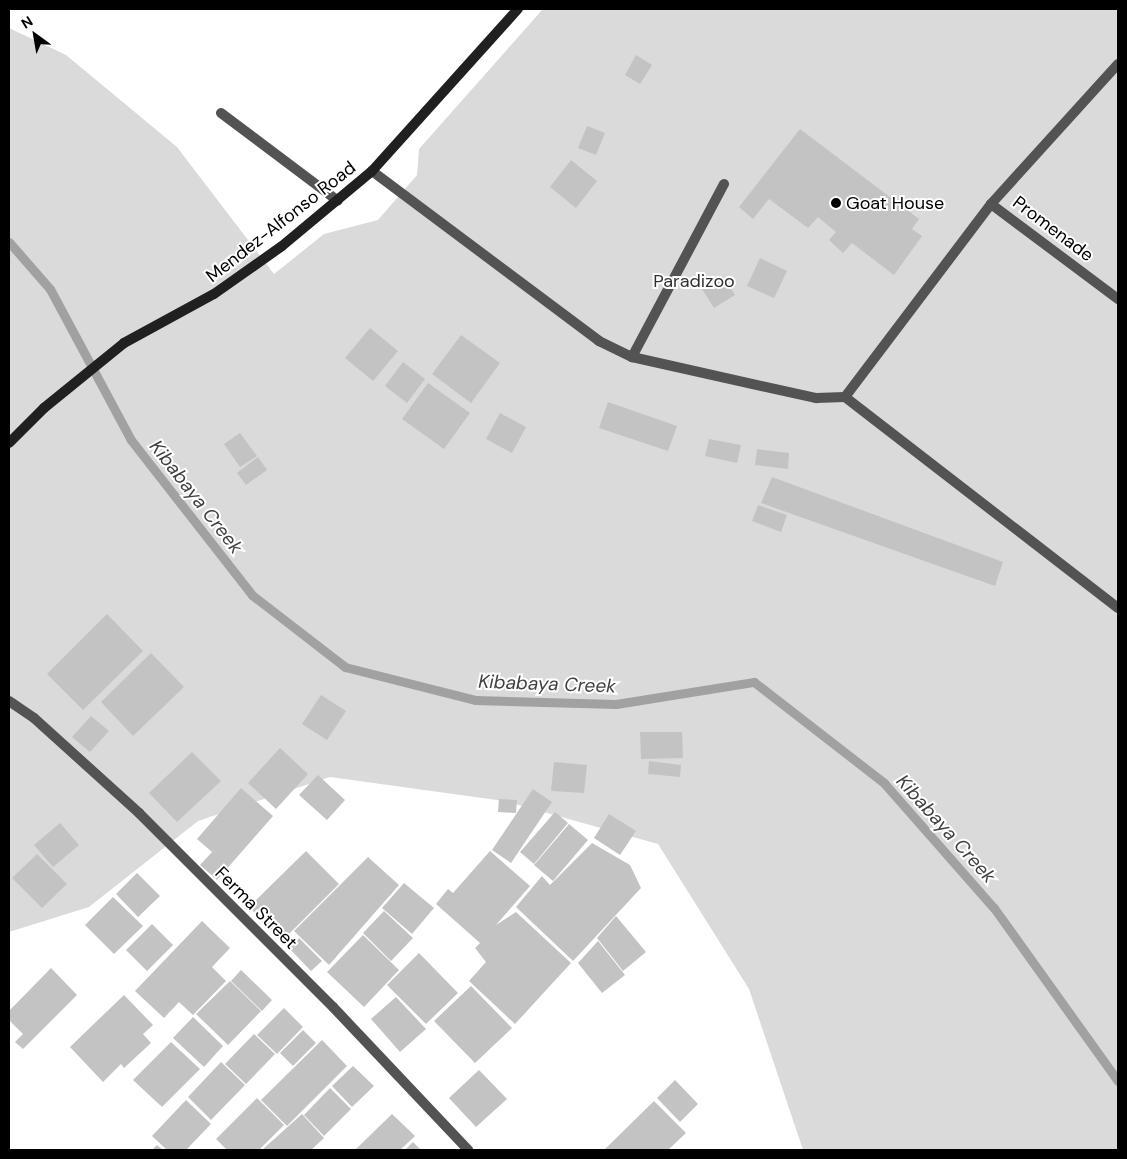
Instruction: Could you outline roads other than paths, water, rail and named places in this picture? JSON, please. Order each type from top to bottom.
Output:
[{"type":"main road","name":"Mendez-Alfonso Road","points":[[9,442],[44,408],[124,343],[214,294],[338,201],[372,171],[518,9]]},
{"type":"street","points":[[845,397],[992,204],[1118,64]]},
{"type":"street","points":[[221,113],[338,201]]},
{"type":"street","points":[[372,171],[599,341],[632,357],[816,398],[845,397],[1118,608]]},
{"type":"street","points":[[632,357],[724,184]]},
{"type":"street","name":"Promenade","points":[[992,204],[1118,299]]},
{"type":"street","name":"Ferma Street","points":[[9,701],[34,718],[139,813],[333,1008],[468,1150]]},
{"type":"waterway","name":"Kibabaya Creek","points":[[9,242],[50,289],[131,440],[252,595],[345,667],[475,700],[616,704],[754,682],[884,783],[994,908],[1118,1081]]},
{"type":"place","name":"Goat House","points":[[836,203]]},
{"type":"park label","name":"Paradizoo","points":[[694,281]]}]
